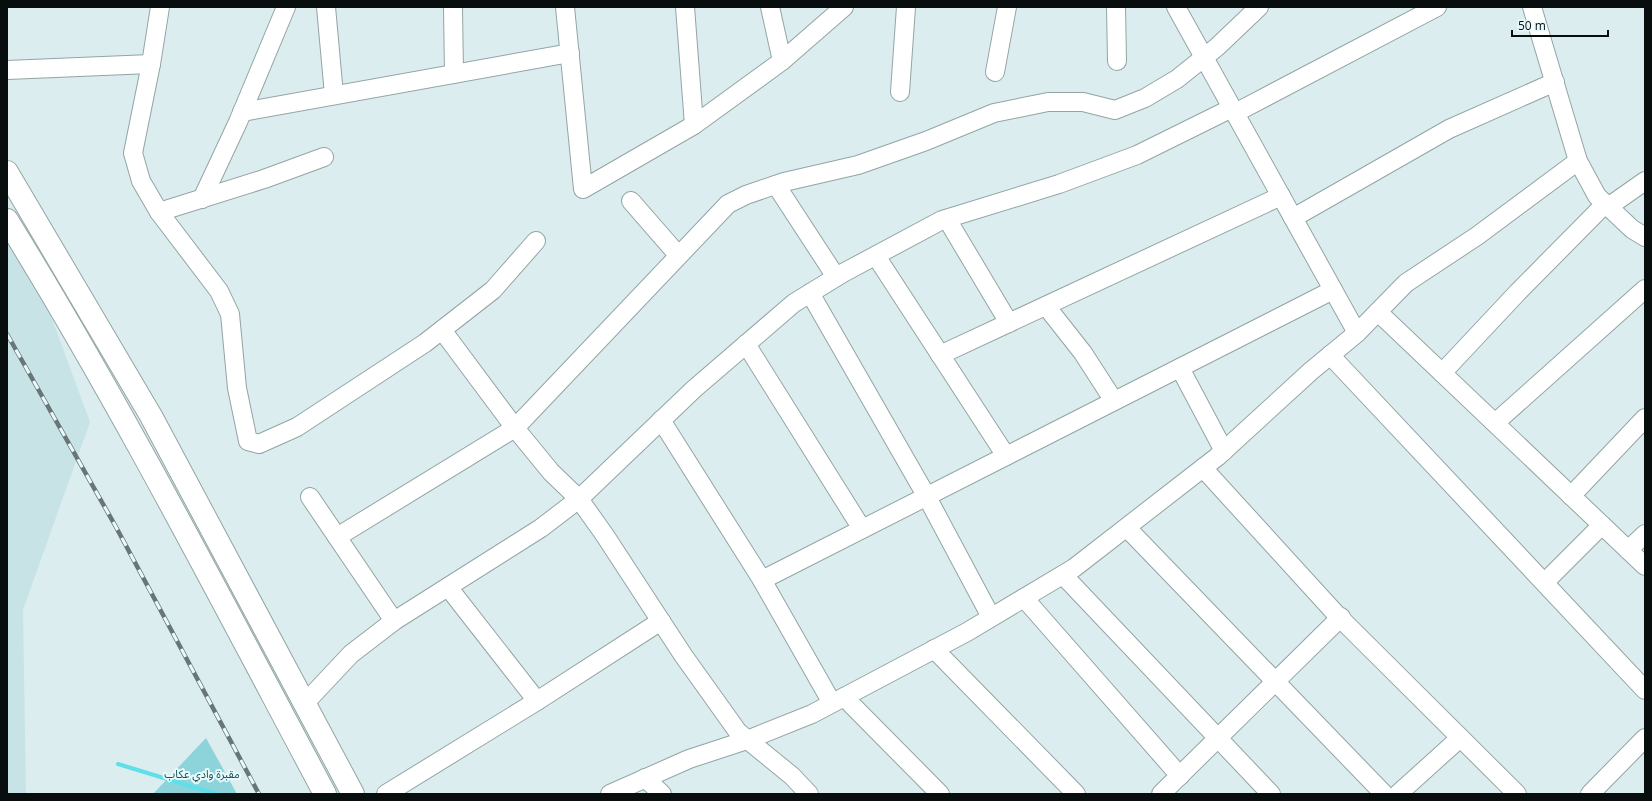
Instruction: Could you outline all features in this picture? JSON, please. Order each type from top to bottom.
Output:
[{"type":"main road","points":[[7,172],[151,416],[353,794]]},
{"type":"main road","points":[[7,220],[115,402],[206,569],[325,794]]},
{"type":"street","points":[[160,7],[151,64],[133,153],[141,181],[159,212],[219,291],[230,314],[237,388],[248,441],[259,444],[297,427],[425,343],[493,290],[536,241]]},
{"type":"street","points":[[202,199],[242,112],[286,7]]},
{"type":"street","points":[[326,7],[334,95]]},
{"type":"street","points":[[453,7],[454,74]]},
{"type":"street","points":[[565,7],[583,189],[694,125],[782,60],[844,7]]},
{"type":"street","points":[[685,7],[694,125]]},
{"type":"street","points":[[770,7],[782,60]]},
{"type":"street","points":[[900,92],[906,7]]},
{"type":"street","points":[[995,72],[1007,7]]},
{"type":"street","points":[[1116,7],[1117,61]]},
{"type":"street","points":[[1176,7],[1357,333]]},
{"type":"street","points":[[337,537],[515,428],[728,204],[746,195],[776,185],[858,165],[926,142],[1002,111],[1048,102],[1083,102],[1115,110],[1145,98],[1177,79],[1203,56],[1217,47],[1259,7]]},
{"type":"street","points":[[305,703],[351,654],[394,621],[541,528],[578,499],[694,389],[746,344],[794,303],[836,277],[947,219],[1059,184],[1137,155],[1234,111],[1437,7]]},
{"type":"street","points":[[1532,7],[1578,161],[1596,196],[1645,238]]},
{"type":"street","points":[[242,112],[570,53]]},
{"type":"street","points":[[7,70],[151,64]]},
{"type":"street","points":[[1294,218],[1449,129],[1555,82]]},
{"type":"street","points":[[159,212],[264,179],[324,156]]},
{"type":"street","points":[[610,794],[689,759],[747,740],[812,714],[992,617],[1063,575],[1127,528],[1224,451],[1330,355],[1357,333],[1406,283],[1477,236],[1578,161]]},
{"type":"street","points":[[1442,373],[1518,292],[1607,206],[1645,182]]},
{"type":"street","points":[[776,185],[836,277]]},
{"type":"street","points":[[940,355],[1281,196]]},
{"type":"street","points":[[631,202],[678,255]]},
{"type":"street","points":[[947,219],[1009,323]]},
{"type":"street","points":[[876,256],[1006,456]]},
{"type":"street","points":[[1495,423],[1645,289]]},
{"type":"street","points":[[762,580],[1334,290]]},
{"type":"street","points":[[810,293],[926,497],[992,617]]},
{"type":"street","points":[[1046,306],[1083,353],[1114,402]]},
{"type":"street","points":[[1378,312],[1645,566]]},
{"type":"street","points":[[442,330],[515,428],[551,472],[578,499],[738,732],[792,776],[809,794]]},
{"type":"street","points":[[746,344],[862,529]]},
{"type":"street","points":[[1330,355],[1645,690]]},
{"type":"street","points":[[1180,368],[1224,451]]},
{"type":"street","points":[[1571,496],[1645,418]]},
{"type":"street","points":[[661,420],[838,700],[940,794]]},
{"type":"street","points":[[1203,468],[1341,617],[1517,794]]},
{"type":"street","points":[[310,497],[394,621]]},
{"type":"street","points":[[1545,582],[1602,525]]},
{"type":"street","points":[[1127,528],[1384,794]]},
{"type":"street","points":[[1628,550],[1645,534]]},
{"type":"street","points":[[1063,575],[1271,794]]},
{"type":"street","points":[[448,587],[536,701]]},
{"type":"street","points":[[1024,598],[1172,787],[1218,738],[1341,617]]},
{"type":"street","points":[[386,794],[661,621]]},
{"type":"street","points":[[934,649],[1076,794]]},
{"type":"street","points":[[1398,794],[1460,738]]},
{"type":"street","points":[[1590,794],[1645,738]]},
{"type":"street","points":[[645,778],[662,794]]},
{"type":"shaded area","points":[[7,234],[32,265],[90,422],[23,610],[26,794],[7,794]]},
{"type":"green space","name":"مقبرة وادي عكاب","points":[[206,738],[237,794],[153,794]]},
{"type":"waterway","points":[[118,764],[216,794]]},
{"type":"railway","points":[[7,334],[116,527],[259,794]]}]
